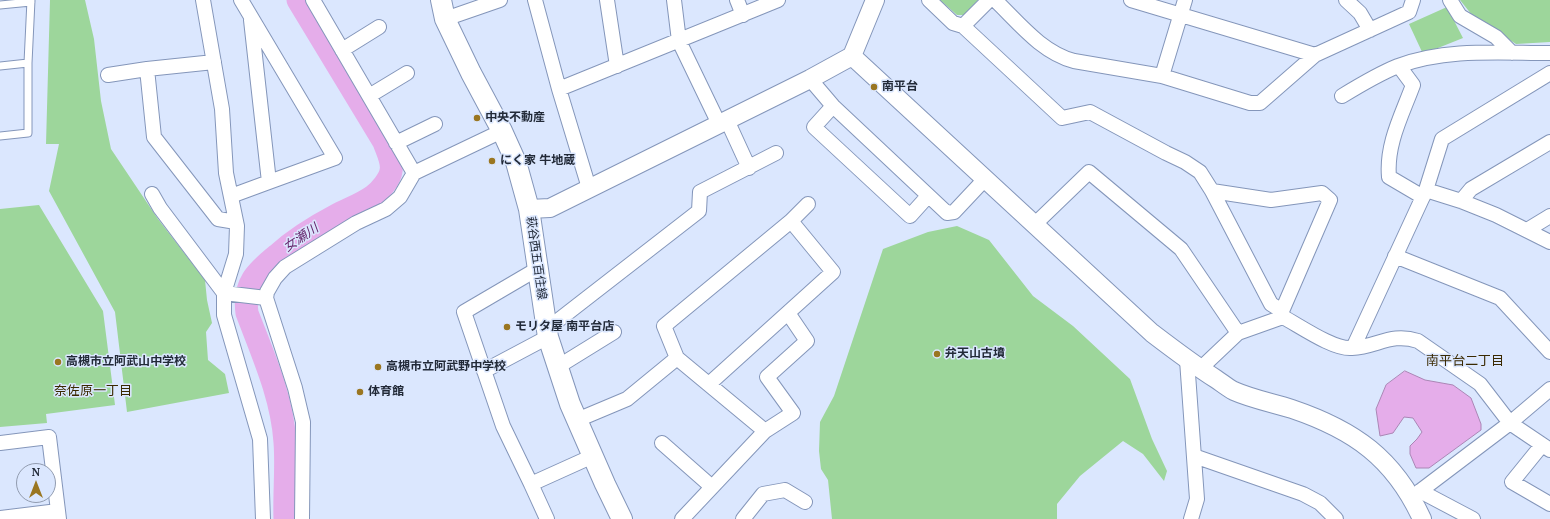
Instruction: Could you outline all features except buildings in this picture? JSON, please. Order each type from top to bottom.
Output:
[{"type":"main road","name":"萩谷西五百住線","points":[[443,9],[471,73],[516,162],[529,209],[548,333],[570,404],[622,519]]},
{"type":"street","points":[[203,0],[222,110],[226,173],[236,222],[236,254],[230,293],[224,315],[260,439],[263,519]]},
{"type":"street","points":[[231,196],[335,158],[251,20],[241,0]]},
{"type":"street","points":[[313,0],[414,173]]},
{"type":"street","points":[[443,9],[500,0]]},
{"type":"street","points":[[535,0],[559,89],[589,188]]},
{"type":"street","points":[[607,0],[617,66]]},
{"type":"street","points":[[674,0],[679,41],[749,168]]},
{"type":"street","points":[[737,0],[743,14]]},
{"type":"street","points":[[559,89],[778,0]]},
{"type":"street","points":[[529,209],[550,208],[810,79],[852,56],[875,0]]},
{"type":"street","points":[[929,0],[953,23],[963,26],[1062,118],[1090,112],[1185,162],[1200,172],[1212,191],[1271,304],[1283,314],[1334,345],[1344,348],[1353,348],[1398,338],[1407,338],[1418,341],[1480,384],[1510,423],[1546,447],[1512,482],[1550,504]]},
{"type":"street","points":[[963,26],[989,0]]},
{"type":"street","points":[[995,0],[1043,46],[1058,56],[1074,62],[1162,76],[1250,103],[1260,103],[1315,55],[1409,12],[1413,0]]},
{"type":"street","points":[[1131,0],[1315,55]]},
{"type":"street","points":[[1162,76],[1185,0]]},
{"type":"street","points":[[1346,0],[1360,13],[1370,30]]},
{"type":"street","points":[[1450,0],[1460,16],[1474,26],[1496,37],[1512,53]]},
{"type":"street","points":[[251,20],[269,182]]},
{"type":"street","points":[[342,50],[379,27]]},
{"type":"street","points":[[1342,96],[1374,77],[1399,66],[1446,54],[1470,52],[1550,53]]},
{"type":"street","points":[[852,56],[1152,334],[1194,365],[1234,391],[1312,416],[1337,427],[1358,440],[1386,464],[1415,495],[1473,519]]},
{"type":"street","points":[[108,75],[147,69],[214,62]]},
{"type":"street","points":[[1399,66],[1413,85],[1392,137],[1388,164],[1389,176],[1424,194],[1461,201],[1496,215],[1550,242]]},
{"type":"street","points":[[147,69],[154,137],[218,219],[236,222]]},
{"type":"street","points":[[369,96],[407,73]]},
{"type":"street","points":[[1353,348],[1424,194],[1442,139],[1550,74]]},
{"type":"street","points":[[810,79],[832,106],[947,213],[954,212],[985,179]]},
{"type":"street","points":[[832,106],[814,127],[910,216],[928,196]]},
{"type":"street","points":[[396,143],[435,124]]},
{"type":"street","points":[[152,194],[160,208],[230,293],[261,297],[267,292],[275,278],[285,267],[356,223],[386,209],[400,198],[414,173],[502,132]]},
{"type":"street","points":[[1461,201],[1471,189],[1550,142]]},
{"type":"street","points":[[484,371],[548,333],[699,211],[700,192],[776,153]]},
{"type":"street","points":[[1034,224],[1089,172],[1181,249],[1238,333]]},
{"type":"street","points":[[1194,365],[1238,333],[1283,314],[1330,200],[1322,193],[1271,200],[1212,191]]},
{"type":"street","points":[[765,431],[677,358],[664,326],[790,221],[808,204]]},
{"type":"street","points":[[1527,230],[1550,216]]},
{"type":"street","points":[[709,384],[832,272],[790,221]]},
{"type":"street","points":[[1395,256],[1500,298],[1550,352]]},
{"type":"street","points":[[538,268],[464,312],[503,426],[547,519]]},
{"type":"street","points":[[261,297],[295,388],[303,422],[302,519]]},
{"type":"street","points":[[682,519],[765,431],[793,413],[767,377],[807,341],[788,313]]},
{"type":"street","points":[[559,366],[614,332]]},
{"type":"street","points":[[577,420],[627,399],[677,358]]},
{"type":"street","points":[[1191,519],[1197,499],[1194,456],[1194,365]]},
{"type":"street","points":[[1415,495],[1510,423],[1550,389]]},
{"type":"street","points":[[0,443],[49,437],[59,515],[0,518]]},
{"type":"street","points":[[662,443],[712,488]]},
{"type":"street","points":[[531,484],[593,456]]},
{"type":"street","points":[[1194,456],[1303,494],[1320,503],[1336,519]]},
{"type":"street","points":[[743,519],[763,494],[785,490],[804,502]]},
{"type":"street","points":[[1415,495],[1422,519]]},
{"type":"lane","points":[[0,5],[31,1],[28,63],[28,133],[0,136]]},
{"type":"lane","points":[[0,66],[28,63]]},
{"type":"green space","points":[[50,0],[85,0],[94,39],[101,101],[111,149],[158,219],[205,280],[207,300],[212,323],[206,332],[208,360],[225,374],[229,393],[127,412],[115,312],[49,191],[59,144],[46,144]]},
{"type":"green space","points":[[940,0],[978,0],[964,15],[957,15]]},
{"type":"green space","points":[[1460,0],[1550,0],[1550,42],[1516,44],[1472,15]]},
{"type":"green space","points":[[1447,7],[1463,38],[1423,54],[1409,24]]},
{"type":"green space","name":"高槻市立阿武山中学校","points":[[39,205],[103,311],[115,405],[46,414],[47,423],[0,427],[0,209]]},
{"type":"green space","points":[[957,226],[989,240],[1033,296],[1073,326],[1130,379],[1152,439],[1167,471],[1164,481],[1143,454],[1123,441],[1080,476],[1057,504],[1057,519],[832,519],[828,480],[821,469],[819,451],[820,422],[834,396],[883,249],[928,232]]},
{"type":"shaded area","points":[[1405,371],[1425,380],[1453,385],[1471,398],[1481,424],[1481,430],[1429,468],[1416,468],[1410,454],[1410,446],[1422,432],[1413,418],[1404,417],[1393,433],[1380,436],[1376,409],[1386,385]]},
{"type":"waterway","name":"女瀬川","points":[[285,519],[286,452],[283,425],[271,376],[247,313],[246,303],[249,286],[257,273],[284,249],[320,224],[364,202],[376,194],[387,181],[391,168],[384,142],[298,0]]},
{"type":"place","name":"南平台","points":[[874,87]]},
{"type":"place","name":"中央不動産","points":[[477,118]]},
{"type":"place","name":"にく家 牛地蔵","points":[[492,161]]},
{"type":"place","name":"モリタ屋 南平台店","points":[[507,327]]},
{"type":"place","name":"弁天山古墳","points":[[937,354]]},
{"type":"place","name":"高槻市立阿武山中学校","points":[[58,362]]},
{"type":"place","name":"高槻市立阿武野中学校","points":[[378,367]]},
{"type":"place","name":"体育館","points":[[360,392]]},
{"type":"district","name":"南平台二丁目","points":[[1465,361]]},
{"type":"district","name":"奈佐原一丁目","points":[[93,391]]}]
